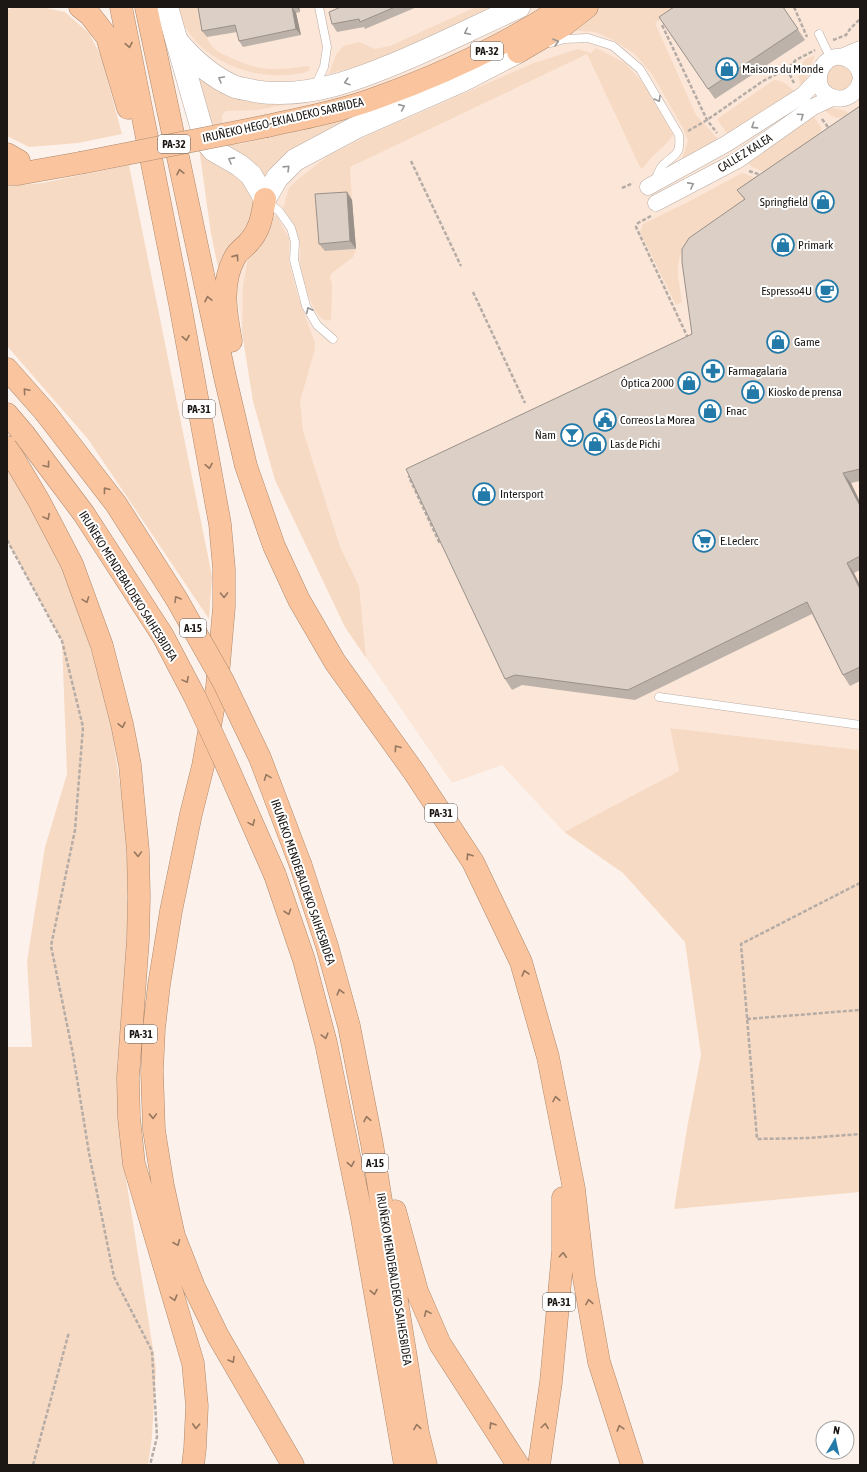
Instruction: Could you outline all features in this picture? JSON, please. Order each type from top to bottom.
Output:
[{"type":"highway","points":[[80,7],[90,15],[107,37],[130,111],[180,304]]},
{"type":"highway","name":"PA-31","points":[[121,7],[180,304],[220,524],[224,569],[224,608],[217,687],[203,766],[191,814],[177,842],[170,863],[151,953],[138,1072],[139,1130],[148,1207],[193,1363],[197,1406],[193,1465]]},
{"type":"highway","name":"PA-31","points":[[146,7],[225,377],[246,466],[274,546],[299,600],[335,662],[414,772],[473,862],[522,962],[548,1057],[563,1137],[563,1251],[551,1382],[539,1465]]},
{"type":"highway","name":"IRUÑEKO HEGO-EKIALDEKO SARBIDEA","points":[[266,122],[394,82],[435,65],[492,38],[546,7]]},
{"type":"highway","name":"IRUÑEKO HEGO-EKIALDEKO SARBIDEA","points":[[10,162],[18,174],[80,159],[266,122],[328,112],[375,99],[494,48],[563,7]]},
{"type":"highway","points":[[518,52],[564,25],[588,7]]},
{"type":"highway","points":[[262,513],[264,488],[239,390],[227,315],[225,287],[228,271],[235,255],[258,232],[262,220],[265,199]]},
{"type":"highway","name":"IRUÑEKO MENDEBALDEKO SAIHESBIDEA","points":[[7,369],[45,412],[116,504],[176,598],[219,674],[260,758],[301,866],[327,946],[349,1026],[372,1144],[417,1426],[426,1465]]},
{"type":"highway","name":"IRUÑEKO MENDEBALDEKO SAIHESBIDEA","points":[[7,414],[15,440],[84,514],[163,636],[195,697],[275,875],[304,960],[326,1042],[362,1218],[405,1465]]},
{"type":"highway","points":[[15,440],[39,501],[72,564],[102,646],[121,717],[129,758],[137,844],[139,897],[138,940],[128,1077],[129,1118],[134,1164],[148,1207]]},
{"type":"highway","points":[[191,814],[171,911],[156,1014],[152,1071],[154,1130],[163,1186],[174,1236],[194,1287],[218,1336],[293,1465]]},
{"type":"highway","points":[[563,1137],[574,1189],[584,1278],[599,1362],[632,1465]]},
{"type":"highway","points":[[372,1144],[386,1176],[417,1291],[440,1344],[515,1462]]},
{"type":"street","points":[[167,7],[205,140],[213,150],[239,165],[251,175],[265,199]]},
{"type":"street","points":[[177,42],[208,72],[235,87],[265,92],[313,90],[338,85],[372,73],[441,44],[519,7]]},
{"type":"street","points":[[836,58],[860,48]]},
{"type":"street","points":[[265,199],[276,178],[295,160],[355,128],[462,80],[518,52]]},
{"type":"street","points":[[836,58],[852,61],[857,66],[860,74]]},
{"type":"street","name":"CALLE Z KALEA","points":[[646,184],[726,144],[803,95],[819,78],[822,66],[836,58]]},
{"type":"street","points":[[819,78],[821,88],[832,98]]},
{"type":"street","name":"CALLE Z KALEA","points":[[656,203],[738,160],[813,107],[832,98],[846,98],[852,95],[857,90],[860,83]]},
{"type":"lane","points":[[313,90],[324,67],[327,47],[319,7]]},
{"type":"lane","points":[[819,34],[836,58]]},
{"type":"lane","points":[[518,52],[565,39],[588,38],[613,46],[640,69],[679,135],[680,145],[677,154],[661,167],[646,184]]},
{"type":"lane","points":[[265,199],[279,211],[291,228],[295,242],[294,260],[306,306],[317,325],[333,339]]},
{"type":"lane","points":[[659,697],[860,725]]},
{"type":"path","points":[[794,7],[808,38]]},
{"type":"path","points":[[673,18],[662,26],[706,120],[722,138]]},
{"type":"path","points":[[830,42],[846,35],[860,19]]},
{"type":"path","points":[[810,44],[813,51]]},
{"type":"path","points":[[686,132],[763,81],[787,69],[796,60],[819,48]]},
{"type":"path","points":[[787,69],[797,88]]},
{"type":"path","points":[[819,114],[832,133]]},
{"type":"path","points":[[411,161],[461,266]]},
{"type":"path","points":[[744,168],[767,177]]},
{"type":"path","points":[[622,188],[646,184]]},
{"type":"path","points":[[638,223],[636,227],[691,344]]},
{"type":"path","points":[[473,292],[525,403]]},
{"type":"path","points":[[416,473],[409,477],[440,544]]},
{"type":"path","points":[[7,540],[62,641],[83,727],[75,830],[51,946],[74,1054],[89,1153],[114,1277],[152,1350],[157,1437],[150,1465]]},
{"type":"path","points":[[860,883],[741,944],[757,1139],[808,1138],[860,1134]]},
{"type":"path","points":[[746,1019],[860,1010]]},
{"type":"path","points":[[33,1465],[69,1332]]},
{"type":"shaded area","points":[[13,7],[42,7],[65,12],[89,33],[101,56],[122,134],[78,143],[29,147],[7,136],[7,10]]},
{"type":"shaded area","points":[[176,7],[860,7],[860,750],[670,728],[679,771],[564,832],[502,765],[452,783],[345,627],[275,480],[253,401],[242,332],[224,187]]},
{"type":"shaded area","points":[[177,7],[201,7],[207,37],[211,45],[224,55],[239,62],[267,69],[285,69],[307,66],[310,67],[309,71],[290,75],[269,75],[249,72],[230,65],[212,55],[196,42],[185,26]]},
{"type":"shaded area","points":[[476,7],[495,7],[408,47],[362,65],[329,74],[336,55],[343,46],[359,42],[375,49],[390,46]]},
{"type":"shaded area","points":[[597,7],[681,7],[655,23],[696,115],[719,140],[681,162],[688,141],[683,128],[652,74],[634,53],[611,39],[595,32],[569,30]]},
{"type":"shaded area","points":[[596,48],[625,63],[644,84],[673,135],[644,167],[641,169],[587,54],[350,167],[352,200],[321,202],[325,251],[356,249],[353,257],[332,273],[330,277],[332,285],[331,320],[325,320],[320,316],[315,310],[311,301],[301,269],[300,242],[298,234],[283,208],[289,188],[297,180],[329,155],[369,135],[534,63],[578,49],[591,53]]},
{"type":"shaded area","points":[[815,56],[808,76],[801,86],[799,76],[800,66],[806,59]]},
{"type":"shaded area","points":[[839,65],[848,69],[852,78],[848,87],[839,91],[830,87],[826,78],[830,69]]},
{"type":"shaded area","points":[[198,76],[219,92],[245,99],[331,95],[258,110],[226,111],[222,115],[225,137],[230,143],[234,144],[245,143],[306,124],[378,107],[265,187],[216,145]]},
{"type":"shaded area","points":[[774,80],[785,83],[794,91],[728,135],[717,119]]},
{"type":"shaded area","points":[[829,107],[846,111],[850,115],[838,118],[824,110]]},
{"type":"shaded area","points":[[814,117],[821,127],[821,134],[765,173],[751,166],[746,161]]},
{"type":"shaded area","points":[[199,148],[249,187],[253,201],[250,225],[226,253],[218,267],[211,234]]},
{"type":"shaded area","points":[[129,165],[212,576],[209,619],[88,439],[7,346],[7,186],[42,183]]},
{"type":"shaded area","points":[[742,173],[771,182],[688,242],[683,250],[678,264],[678,278],[682,302],[676,305],[640,232],[643,224]]},
{"type":"shaded area","points":[[276,215],[289,238],[289,262],[298,297],[315,343],[315,349],[300,401],[303,431],[340,547],[359,586],[366,658],[345,627],[275,480],[253,401],[242,332],[243,287],[248,257],[270,221]]},
{"type":"shaded area","points":[[7,465],[28,496],[72,589],[108,705],[128,839],[127,949],[117,1067],[121,1147],[156,1368],[152,1437],[148,1465],[7,1465],[7,1047],[32,1047],[27,961],[45,847],[67,774],[62,641],[7,540]]},
{"type":"shaded area","points":[[670,728],[860,750],[860,1192],[674,1209],[701,1055],[685,942],[623,873],[564,832],[679,771]]},
{"type":"building","points":[[198,7],[292,7],[296,29],[239,41],[235,25],[202,31]]},
{"type":"building","points":[[341,7],[395,7],[360,22],[359,19],[332,24],[329,12]]},
{"type":"building","name":"Maisons du Monde","points":[[674,7],[783,7],[798,29],[708,89],[659,17]]},
{"type":"building","points":[[860,106],[860,469],[843,473],[860,506],[860,556],[847,563],[860,589],[860,667],[843,675],[807,602],[628,690],[515,675],[505,679],[406,469],[692,334],[682,262],[682,249],[689,238],[745,199],[737,190]]},
{"type":"building","points":[[347,192],[350,241],[319,244],[315,194]]},
{"type":"place","name":"Maisons du Monde","points":[[727,69]]},
{"type":"place","name":"Springfield","points":[[823,202]]},
{"type":"place","name":"Primark","points":[[783,245]]},
{"type":"place","name":"Espresso4U","points":[[827,291]]},
{"type":"place","name":"Game","points":[[778,342]]},
{"type":"place","name":"Farmagalaria","points":[[713,371]]},
{"type":"place","name":"Óptica 2000","points":[[689,383]]},
{"type":"place","name":"Kiosko de prensa","points":[[753,392]]},
{"type":"place","name":"Fnac","points":[[710,411]]},
{"type":"place","name":"Correos La Morea","points":[[605,420]]},
{"type":"place","name":"Ñam","points":[[572,435]]},
{"type":"place","name":"Las de Pichi","points":[[595,444]]},
{"type":"place","name":"Intersport","points":[[484,494]]},
{"type":"place","name":"E.Leclerc","points":[[704,541]]}]
